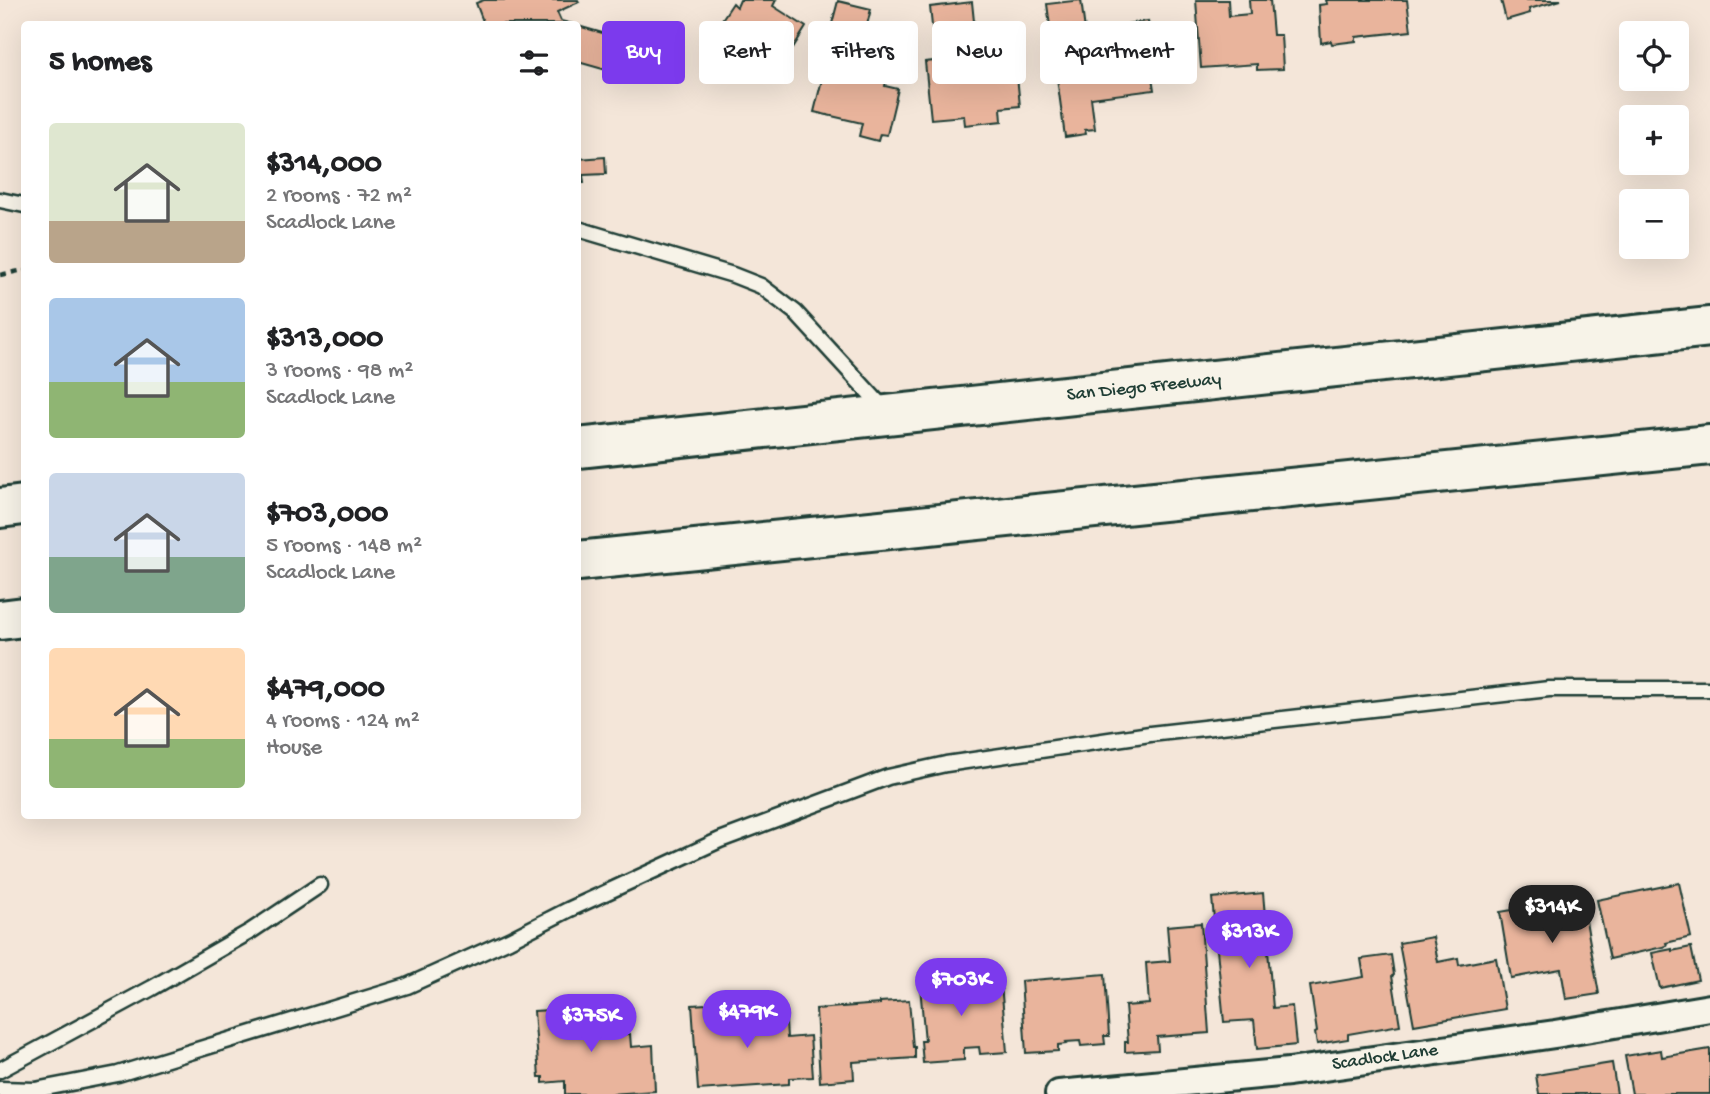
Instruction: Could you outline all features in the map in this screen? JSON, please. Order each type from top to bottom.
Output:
[{"type":"highway","name":"San Diego Freeway","points":[[581,448],[1710,327]]},
{"type":"highway","points":[[581,561],[1710,445]]},
{"type":"highway","points":[[0,508],[21,505]]},
{"type":"highway","points":[[0,620],[21,617]]},
{"type":"street","name":"Scadlock Lane","points":[[1059,1094],[1289,1072],[1555,1034],[1710,1008]]},
{"type":"lane","points":[[0,200],[21,204]]},
{"type":"lane","points":[[581,230],[733,275],[761,286],[795,312],[891,416]]},
{"type":"lane","points":[[0,1089],[35,1090],[118,1074],[407,986],[720,840],[888,778],[946,764],[1150,734],[1549,689],[1710,689]]},
{"type":"lane","points":[[0,1070],[251,931],[320,885]]},
{"type":"path","points":[[0,275],[21,271]]},
{"type":"building","points":[[484,0],[579,2],[557,12],[561,21],[483,21],[476,3]]},
{"type":"building","points":[[740,0],[776,0],[773,6],[806,27],[794,46],[794,21],[721,21],[733,3],[737,7]]},
{"type":"building","points":[[1081,0],[1084,21],[1049,21],[1047,4]]},
{"type":"building","points":[[1196,0],[1228,0],[1229,16],[1250,14],[1249,0],[1270,0],[1273,35],[1281,35],[1283,69],[1257,70],[1257,64],[1201,68]]},
{"type":"building","points":[[1326,0],[1407,0],[1411,31],[1356,37],[1356,41],[1321,43],[1319,5],[1327,4]]},
{"type":"building","points":[[1501,0],[1561,0],[1529,9],[1530,13],[1506,20]]},
{"type":"building","points":[[838,1],[871,9],[868,21],[833,21]]},
{"type":"building","points":[[972,2],[974,21],[932,21],[932,26],[930,7]]},
{"type":"building","points":[[581,27],[602,33],[602,69],[581,63]]},
{"type":"building","points":[[932,61],[932,84],[1018,84],[1020,106],[1001,108],[1002,121],[965,125],[964,116],[931,119],[925,62]]},
{"type":"building","points":[[821,84],[886,84],[898,89],[887,135],[880,134],[878,141],[859,136],[862,123],[814,112]]},
{"type":"building","points":[[1058,84],[1153,84],[1154,90],[1091,98],[1095,129],[1085,130],[1086,134],[1065,137]]},
{"type":"building","points":[[605,157],[606,174],[583,175],[584,183],[581,183],[581,159]]},
{"type":"building","points":[[1679,883],[1691,937],[1666,943],[1667,946],[1610,959],[1597,900]]},
{"type":"building","points":[[1263,893],[1273,1008],[1292,1006],[1296,1045],[1257,1049],[1254,1020],[1224,1022],[1212,898]]},
{"type":"building","points":[[1582,898],[1599,994],[1566,999],[1561,969],[1511,978],[1500,912]]},
{"type":"building","points":[[1201,923],[1209,1033],[1157,1037],[1158,1050],[1125,1052],[1125,1042],[1128,1042],[1125,1006],[1149,1004],[1146,963],[1170,961],[1167,926]]},
{"type":"building","points":[[1433,937],[1438,962],[1458,958],[1459,965],[1496,958],[1505,1009],[1414,1025],[1399,943]]},
{"type":"building","points":[[1691,947],[1698,980],[1660,988],[1652,953]]},
{"type":"building","points":[[1391,955],[1400,1025],[1348,1034],[1348,1039],[1317,1044],[1310,986],[1364,977],[1361,959]]},
{"type":"building","points":[[954,973],[956,984],[1001,984],[1007,1052],[980,1054],[979,1047],[964,1048],[964,1060],[923,1063],[921,1041],[925,1041],[920,986],[923,986],[922,975]]},
{"type":"building","points":[[1105,974],[1109,1036],[1104,1036],[1105,1044],[1081,1046],[1080,1041],[1066,1042],[1067,1044],[1058,1045],[1058,1051],[1026,1053],[1021,981]]},
{"type":"building","points":[[909,1000],[915,1058],[853,1062],[854,1079],[820,1082],[816,1009]]},
{"type":"building","points":[[721,1003],[723,1027],[735,1026],[734,1011],[779,1008],[780,1022],[786,1022],[787,1038],[810,1036],[813,1077],[789,1078],[789,1084],[698,1090],[692,1005]]},
{"type":"building","points":[[583,1008],[584,1019],[625,1017],[626,1034],[630,1034],[631,1047],[653,1045],[655,1091],[565,1094],[565,1081],[543,1083],[543,1077],[539,1077],[534,1011]]},
{"type":"building","points":[[1710,1049],[1710,1094],[1632,1094],[1625,1056],[1661,1050],[1662,1057]]},
{"type":"building","points":[[1612,1063],[1617,1094],[1539,1094],[1536,1075]]}]
